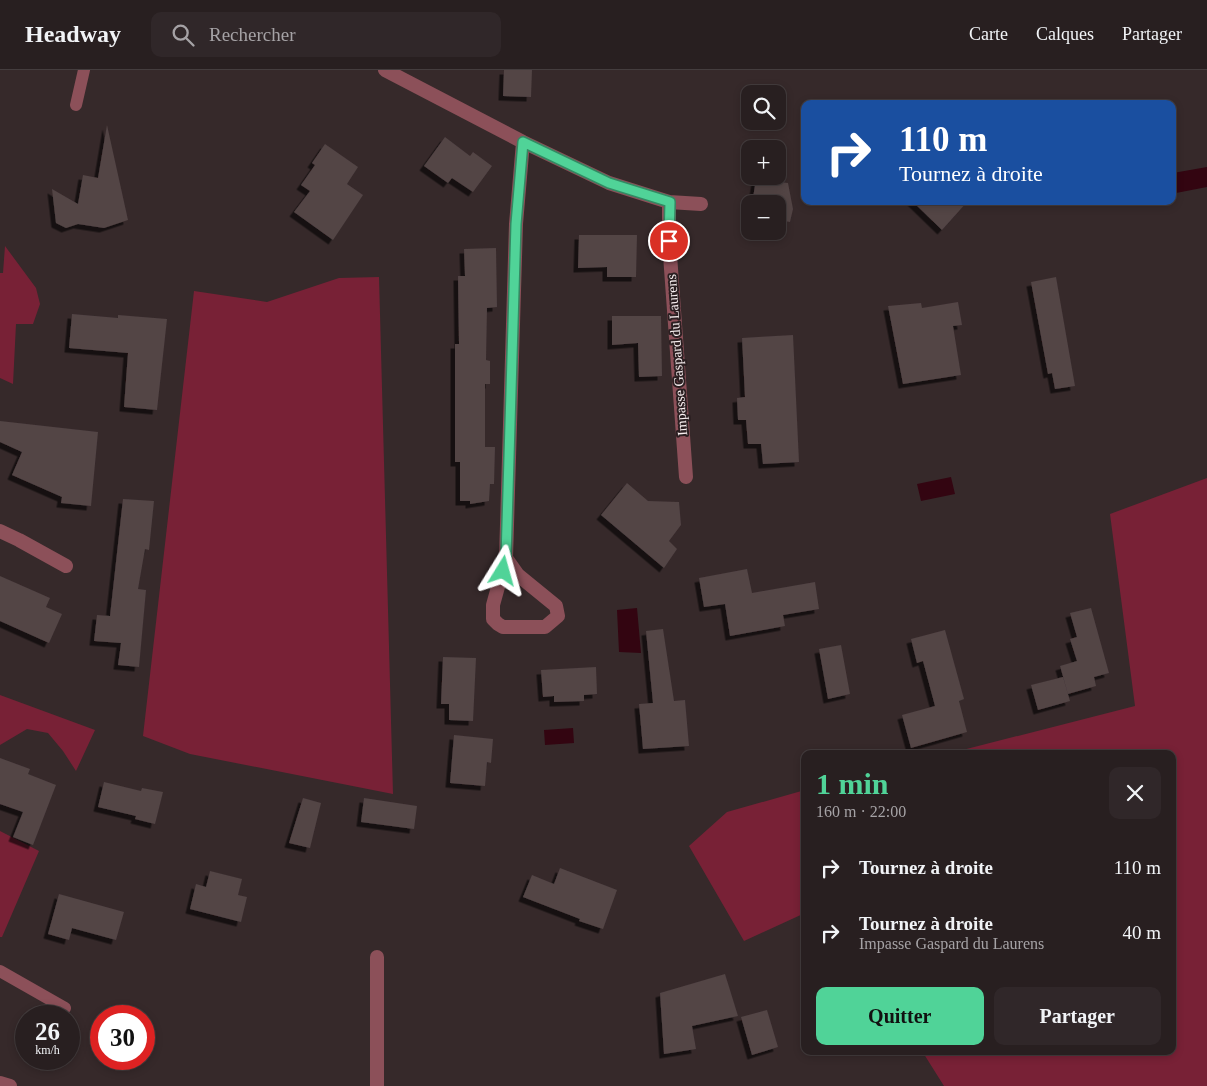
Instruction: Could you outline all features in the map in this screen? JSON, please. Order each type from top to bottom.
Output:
[{"type":"street","points":[[385,70],[523,142],[609,183],[670,202],[701,204]]},
{"type":"street","points":[[506,558],[518,575],[556,606],[558,616],[545,627],[504,627],[493,619],[493,605],[506,558],[516,224],[523,142]]},
{"type":"street","name":"Impasse Gaspard du Laurens","points":[[670,202],[669,241],[686,477]]},
{"type":"street","points":[[0,531],[66,566]]},
{"type":"street","points":[[377,957],[377,1086]]},
{"type":"street","points":[[0,1083],[10,1086]]},
{"type":"lane","points":[[76,105],[84,70]]},
{"type":"lane","points":[[0,971],[60,1005]]},
{"type":"shaded area","points":[[1207,167],[1207,187],[1176,193],[1176,172]]},
{"type":"shaded area","points":[[5,246],[36,288],[40,304],[33,324],[16,324],[13,384],[0,378],[0,273],[3,273]]},
{"type":"shaded area","points":[[379,277],[393,794],[190,754],[143,736],[194,291],[267,302],[339,278]]},
{"type":"shaded area","points":[[951,477],[955,494],[921,501],[917,484]]},
{"type":"shaded area","points":[[1207,478],[1207,1086],[944,1086],[925,1055],[1176,1055],[1176,750],[963,750],[1135,706],[1110,514]]},
{"type":"shaded area","points":[[637,608],[641,653],[619,652],[617,610]]},
{"type":"shaded area","points":[[0,695],[95,730],[76,771],[48,733],[27,729],[0,745]]},
{"type":"shaded area","points":[[573,728],[574,743],[545,745],[544,730]]},
{"type":"shaded area","points":[[801,791],[801,915],[744,941],[689,846],[727,812]]},
{"type":"shaded area","points":[[0,831],[39,851],[2,937],[0,937]]},
{"type":"building","points":[[504,70],[532,70],[531,97],[503,96]]},
{"type":"building","points":[[107,125],[128,220],[104,228],[78,224],[66,228],[56,223],[52,189],[78,204],[83,175],[98,178]]},
{"type":"building","points":[[445,137],[470,156],[473,152],[492,166],[473,192],[452,178],[448,183],[424,166]]},
{"type":"building","points":[[325,144],[358,167],[347,184],[363,195],[333,240],[294,212],[310,191],[301,185],[315,165],[312,163]]},
{"type":"building","points":[[786,183],[788,183],[793,209],[790,222],[786,221],[786,195],[753,195],[755,185],[786,185]]},
{"type":"building","points":[[916,205],[964,205],[942,230]]},
{"type":"building","points":[[579,235],[637,235],[636,277],[607,277],[607,267],[578,268]]},
{"type":"building","points":[[496,248],[497,307],[487,308],[486,360],[490,361],[490,384],[485,384],[485,447],[495,447],[494,484],[490,484],[489,501],[470,504],[470,501],[460,501],[460,462],[455,462],[455,344],[459,344],[458,276],[465,276],[464,249]]},
{"type":"building","points":[[1056,277],[1075,386],[1055,389],[1052,373],[1048,374],[1031,282]]},
{"type":"building","points":[[958,302],[962,325],[953,326],[961,375],[903,384],[888,306],[921,303],[922,308]]},
{"type":"building","points":[[72,314],[118,318],[118,315],[167,319],[157,410],[124,407],[128,353],[69,348]]},
{"type":"building","points":[[612,316],[661,316],[662,376],[639,377],[638,343],[612,345]]},
{"type":"building","points":[[793,335],[799,462],[763,464],[761,444],[748,444],[746,420],[738,420],[737,398],[745,397],[742,338]]},
{"type":"building","points":[[0,421],[98,432],[91,506],[61,503],[62,497],[12,475],[22,452],[0,442]]},
{"type":"building","points":[[627,483],[648,501],[679,502],[681,525],[669,541],[677,549],[664,568],[601,515]]},
{"type":"building","points":[[123,499],[154,501],[149,550],[145,549],[138,589],[146,590],[139,667],[118,665],[121,643],[94,641],[97,615],[110,616]]},
{"type":"building","points":[[747,569],[752,593],[815,582],[819,609],[783,615],[785,626],[730,636],[725,604],[704,607],[699,578]]},
{"type":"building","points":[[0,576],[50,598],[46,607],[62,614],[49,643],[0,621]]},
{"type":"building","points":[[1091,608],[1109,673],[1094,677],[1096,686],[1068,694],[1060,666],[1077,661],[1070,639],[1077,637],[1070,613]]},
{"type":"building","points":[[663,629],[674,701],[685,700],[689,746],[643,749],[639,704],[653,703],[646,631]]},
{"type":"building","points":[[945,630],[964,699],[959,701],[967,732],[911,748],[902,715],[935,706],[923,661],[917,663],[911,639]]},
{"type":"building","points":[[841,645],[850,694],[828,699],[819,649]]},
{"type":"building","points":[[443,657],[476,658],[473,721],[449,720],[449,704],[441,704]]},
{"type":"building","points":[[596,667],[597,694],[584,695],[584,701],[554,702],[554,696],[543,697],[541,670]]},
{"type":"building","points":[[1063,677],[1070,701],[1038,710],[1031,685]]},
{"type":"building","points":[[454,735],[493,739],[491,763],[487,762],[485,786],[450,783]]},
{"type":"building","points":[[0,758],[30,769],[28,774],[56,785],[33,845],[13,837],[23,812],[0,804]]},
{"type":"building","points":[[104,782],[141,791],[142,788],[163,792],[155,824],[135,819],[136,816],[98,807]]},
{"type":"building","points":[[303,798],[321,803],[310,848],[289,843]]},
{"type":"building","points":[[364,798],[417,806],[414,829],[361,822]]},
{"type":"building","points":[[560,868],[617,890],[603,929],[523,897],[532,875],[554,884]]},
{"type":"building","points":[[210,871],[242,879],[238,895],[247,897],[241,922],[190,909],[196,884],[206,887]]},
{"type":"building","points":[[59,894],[124,912],[116,940],[72,928],[69,940],[48,934]]},
{"type":"building","points":[[725,974],[738,1016],[692,1026],[696,1049],[664,1054],[660,993]]},
{"type":"building","points":[[767,1010],[778,1047],[752,1055],[741,1017]]},
{"type":"route","points":[[503,571],[506,558],[516,224],[523,142],[609,183],[670,202],[669,241]]}]
